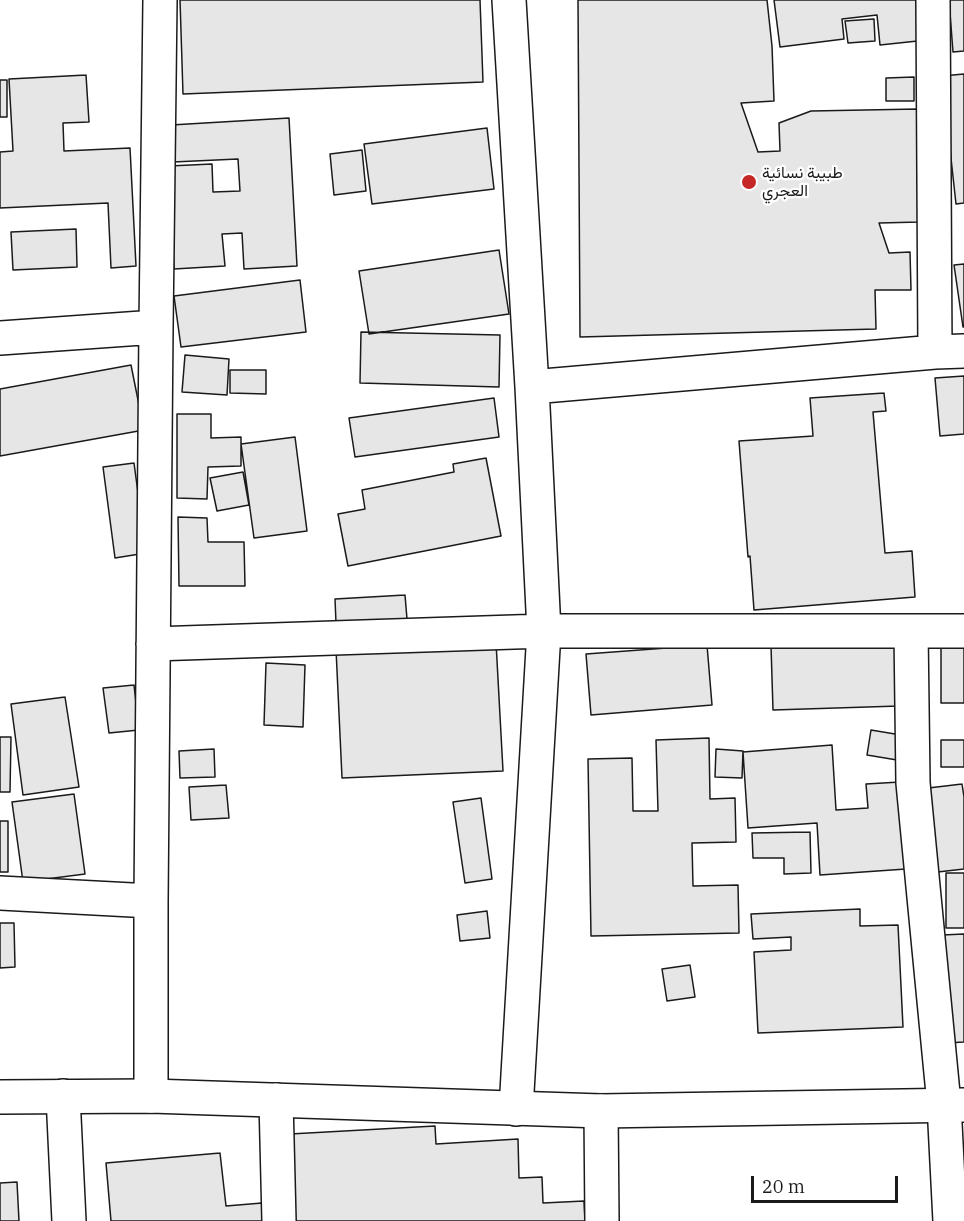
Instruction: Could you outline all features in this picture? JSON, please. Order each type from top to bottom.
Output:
[{"type":"street","points":[[151,1096],[160,0]]},
{"type":"street","points":[[509,0],[544,631],[516,1109]]},
{"type":"street","points":[[532,387],[949,352],[933,0]]},
{"type":"street","points":[[0,338],[156,327]]},
{"type":"street","points":[[153,644],[544,631],[964,632]]},
{"type":"street","points":[[910,631],[913,783],[954,1104],[950,1221]]},
{"type":"street","points":[[0,893],[151,901]]},
{"type":"street","points":[[63,1096],[69,1221]]},
{"type":"street","points":[[0,1097],[151,1096],[601,1111],[954,1104]]},
{"type":"street","points":[[276,1101],[279,1221]]},
{"type":"street","points":[[601,1111],[602,1221]]},
{"type":"building","points":[[180,0],[480,0],[483,82],[183,94]]},
{"type":"building","name":"طبيبة نسائية العجري","points":[[578,0],[767,0],[772,46],[774,101],[741,103],[758,152],[780,151],[779,123],[811,111],[918,109],[920,222],[879,223],[889,253],[910,252],[911,290],[875,290],[876,329],[580,337]]},
{"type":"building","points":[[774,0],[922,0],[927,40],[880,45],[877,15],[842,19],[844,39],[780,47]]},
{"type":"building","points":[[949,0],[964,0],[964,51],[953,52]]},
{"type":"building","points":[[874,19],[875,41],[848,43],[845,21]]},
{"type":"building","points":[[964,74],[964,203],[956,204],[942,76]]},
{"type":"building","points":[[86,75],[89,122],[63,123],[64,151],[130,148],[136,266],[111,268],[108,203],[0,208],[0,152],[13,151],[9,79]]},
{"type":"building","points":[[914,77],[914,101],[886,101],[886,78]]},
{"type":"building","points":[[0,80],[7,80],[7,117],[0,117]]},
{"type":"building","points":[[289,118],[297,266],[244,269],[242,233],[222,234],[225,266],[174,269],[169,166],[212,164],[213,192],[240,191],[238,159],[173,162],[171,125]]},
{"type":"building","points":[[487,128],[494,189],[372,204],[364,144]]},
{"type":"building","points":[[362,150],[366,191],[334,195],[330,154]]},
{"type":"building","points":[[76,229],[77,267],[13,270],[11,232]]},
{"type":"building","points":[[499,250],[509,314],[369,334],[359,271]]},
{"type":"building","points":[[964,264],[964,327],[963,327],[954,265]]},
{"type":"building","points":[[300,280],[306,332],[181,347],[174,296]]},
{"type":"building","points":[[361,332],[500,335],[499,387],[360,383]]},
{"type":"building","points":[[185,355],[229,359],[227,395],[182,392]]},
{"type":"building","points":[[131,365],[144,430],[0,456],[0,389]]},
{"type":"building","points":[[230,370],[266,370],[266,394],[230,393]]},
{"type":"building","points":[[964,376],[964,434],[940,436],[935,378]]},
{"type":"building","points":[[884,393],[886,411],[873,412],[885,553],[912,551],[915,597],[754,610],[739,441],[813,436],[810,398]]},
{"type":"building","points":[[494,398],[499,437],[355,457],[349,418]]},
{"type":"building","points":[[177,414],[211,414],[211,438],[241,437],[241,466],[208,467],[207,499],[177,498]]},
{"type":"building","points":[[295,437],[307,531],[254,538],[241,444]]},
{"type":"building","points":[[486,458],[501,536],[348,566],[338,514],[365,509],[362,490],[454,472],[453,464]]},
{"type":"building","points":[[134,463],[146,553],[115,558],[103,467]]},
{"type":"building","points":[[243,472],[249,505],[217,511],[210,478]]},
{"type":"building","points":[[178,517],[207,518],[208,542],[244,542],[245,586],[179,586]]},
{"type":"building","points":[[405,595],[407,619],[336,623],[335,599]]},
{"type":"building","points":[[496,642],[503,771],[342,778],[336,649]]},
{"type":"building","points":[[897,642],[899,706],[773,710],[771,646]]},
{"type":"building","points":[[941,643],[964,644],[964,703],[941,703]]},
{"type":"building","points":[[707,645],[712,705],[591,715],[586,654]]},
{"type":"building","points":[[266,663],[305,665],[303,727],[264,725]]},
{"type":"building","points":[[134,685],[139,730],[109,733],[103,688]]},
{"type":"building","points":[[65,697],[79,787],[23,795],[11,704]]},
{"type":"building","points":[[871,730],[901,735],[897,760],[867,755]]},
{"type":"building","points":[[0,737],[11,737],[10,792],[0,792]]},
{"type":"building","points":[[709,738],[710,799],[735,798],[736,842],[692,843],[693,886],[738,885],[739,933],[591,936],[588,759],[632,758],[633,811],[658,811],[656,740]]},
{"type":"building","points":[[941,740],[964,740],[964,767],[941,767]]},
{"type":"building","points":[[832,745],[836,810],[868,808],[866,784],[900,782],[906,869],[820,875],[817,823],[748,828],[743,752]]},
{"type":"building","points":[[214,749],[215,777],[180,778],[179,751]]},
{"type":"building","points":[[716,749],[743,751],[742,778],[715,777]]},
{"type":"building","points":[[962,784],[964,869],[929,873],[920,789]]},
{"type":"building","points":[[226,785],[229,818],[191,820],[189,787]]},
{"type":"building","points":[[74,794],[85,874],[23,882],[12,802]]},
{"type":"building","points":[[481,798],[492,879],[465,883],[453,802]]},
{"type":"building","points":[[0,821],[8,821],[8,872],[0,872]]},
{"type":"building","points":[[810,832],[811,873],[784,874],[784,858],[753,858],[752,833]]},
{"type":"building","points":[[946,873],[964,873],[964,928],[946,928]]},
{"type":"building","points":[[860,909],[860,926],[898,925],[903,1027],[758,1033],[754,952],[791,950],[791,937],[753,939],[751,914]]},
{"type":"building","points":[[487,911],[490,938],[460,941],[457,915]]},
{"type":"building","points":[[0,923],[14,923],[15,967],[0,968]]},
{"type":"building","points":[[964,934],[964,1042],[947,1043],[942,935]]},
{"type":"building","points":[[690,965],[695,997],[667,1001],[662,969]]},
{"type":"building","points":[[435,1126],[436,1144],[518,1139],[519,1178],[542,1177],[543,1203],[584,1201],[585,1221],[295,1221],[290,1134]]},
{"type":"building","points":[[220,1153],[226,1206],[262,1203],[264,1221],[111,1221],[106,1163]]},
{"type":"building","points":[[17,1182],[19,1221],[0,1221],[0,1183]]},
{"type":"place","name":"طبيبة نسائية العجري","points":[[749,182]]}]
